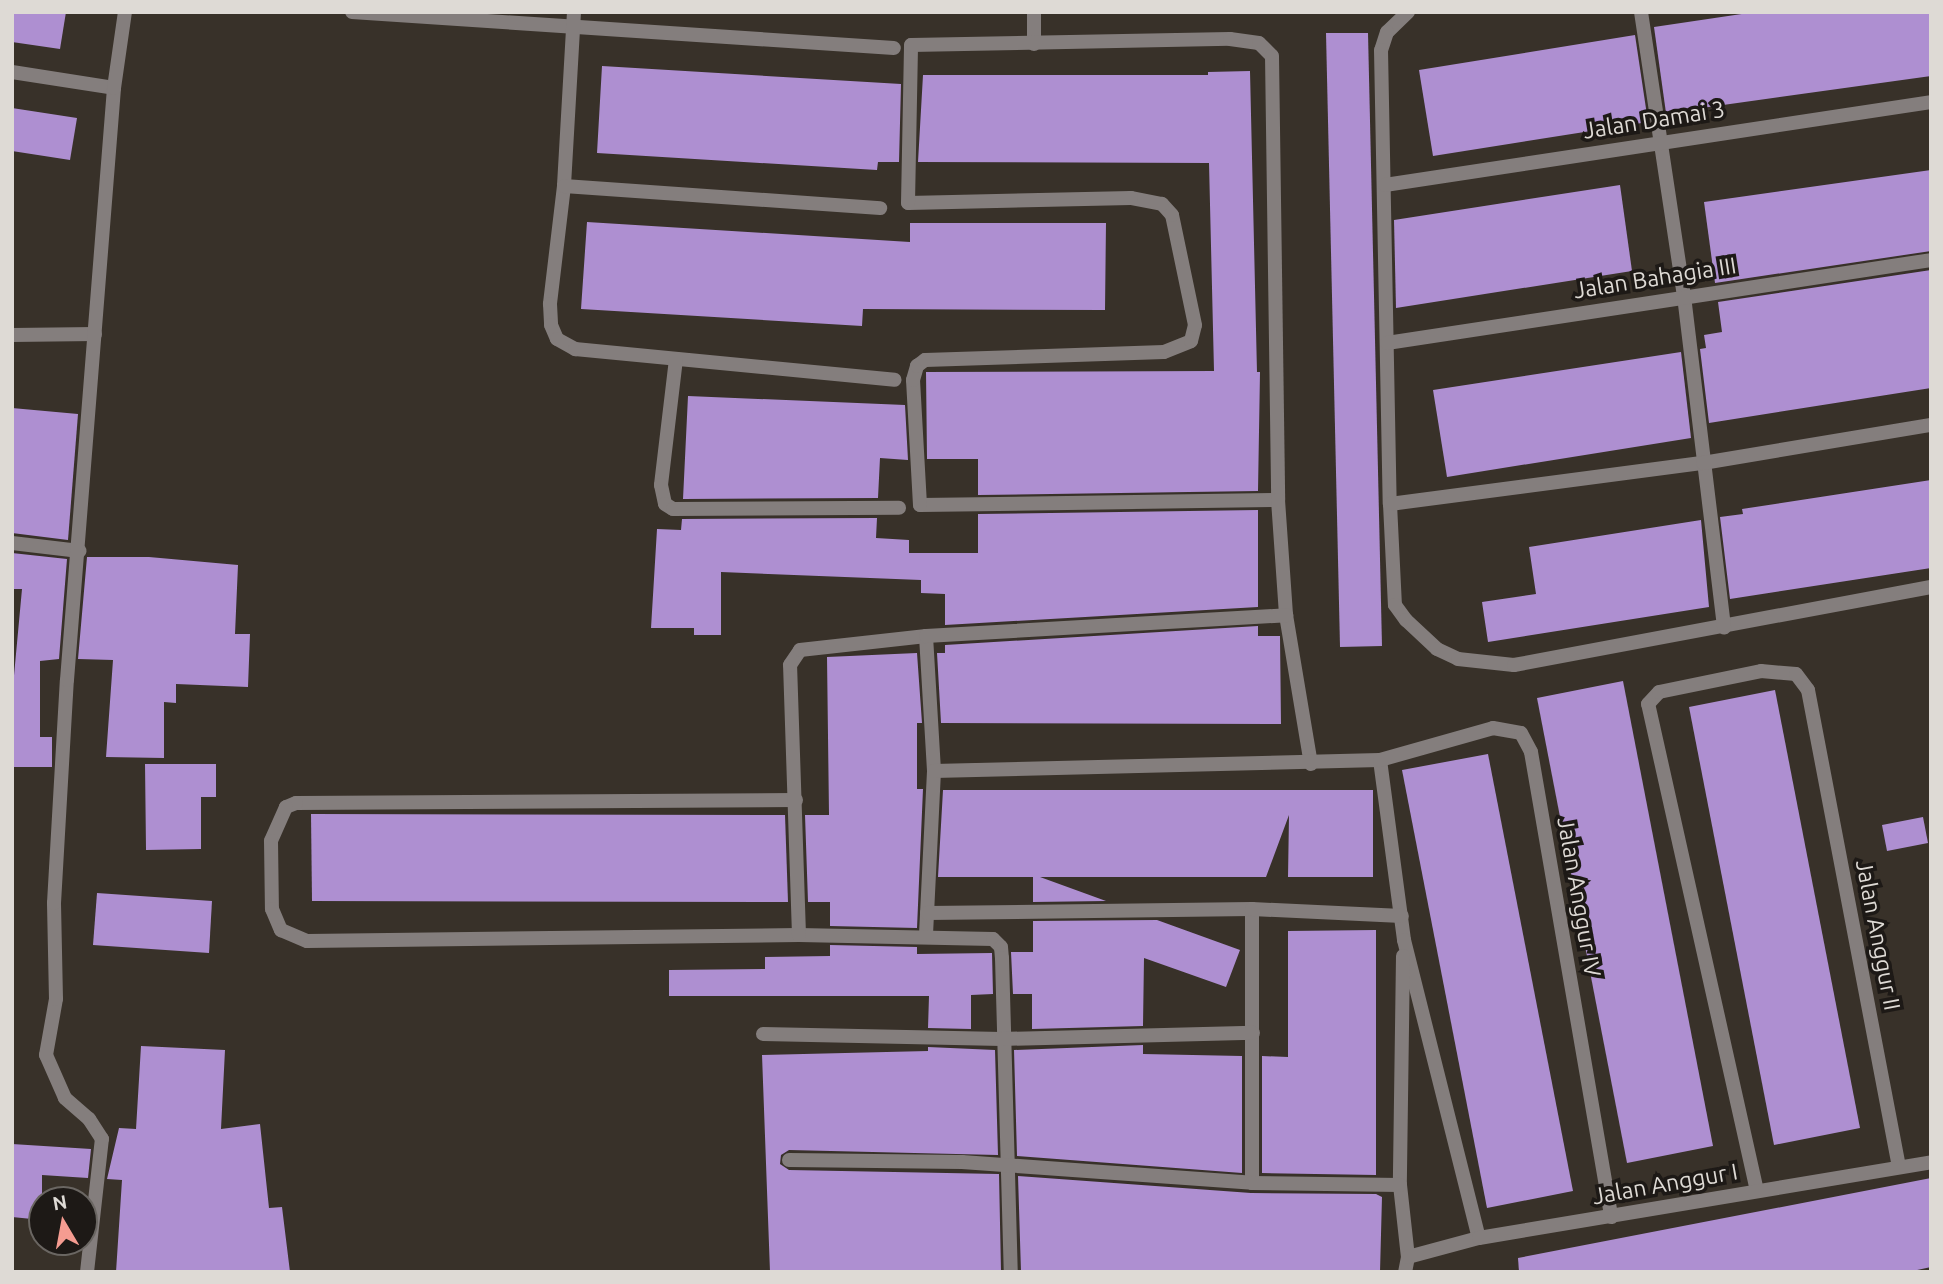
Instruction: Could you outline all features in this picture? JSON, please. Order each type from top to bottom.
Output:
[{"type":"street","points":[[87,1272],[102,1139],[89,1119],[65,1098],[46,1055],[56,999],[54,903],[114,88],[125,12]]},
{"type":"street","points":[[352,12],[573,29],[894,48]]},
{"type":"street","points":[[574,12],[564,186],[549,314],[557,339],[575,349],[895,380]]},
{"type":"street","points":[[1034,12],[1034,44]]},
{"type":"street","points":[[1408,12],[1387,32],[1381,50],[1390,504],[1395,605],[1437,649],[1458,659],[1514,665],[1724,628],[1931,587]]},
{"type":"street","points":[[1641,12],[1684,296],[1724,628]]},
{"type":"street","points":[[1278,500],[920,505],[914,380],[917,366],[925,359],[1164,352],[1184,346],[1194,337],[1172,215],[1162,204],[1131,198],[908,204],[911,45],[1230,39],[1259,43],[1272,56],[1278,500],[1286,615],[1311,764]]},
{"type":"street","points":[[12,72],[114,88]]},
{"type":"street","name":"Jalan Damai 3","points":[[1385,185],[1660,141],[1931,102]]},
{"type":"street","points":[[564,186],[880,208]]},
{"type":"street","name":"Jalan Bahagia III","points":[[1387,343],[1931,260]]},
{"type":"street","points":[[12,335],[95,334]]},
{"type":"street","points":[[676,359],[661,485],[665,504],[673,509],[899,508]]},
{"type":"street","points":[[1390,504],[1703,463],[1931,425]]},
{"type":"street","points":[[12,543],[80,551]]},
{"type":"street","points":[[799,936],[792,658],[807,648],[926,636],[1286,615]]},
{"type":"street","points":[[926,636],[934,772],[926,935]]},
{"type":"street","name":"Jalan Anggur II","points":[[1757,1191],[1648,704],[1659,692],[1781,669],[1803,680],[1814,712],[1899,1166]]},
{"type":"street","name":"Jalan Anggur IV","points":[[934,772],[1380,761],[1493,728],[1512,728],[1529,743],[1611,1217]]},
{"type":"street","points":[[1380,761],[1404,940],[1400,1185],[1408,1257],[1405,1272]]},
{"type":"street","points":[[796,800],[296,803],[280,816],[271,841],[270,891],[281,930],[307,941],[926,935],[988,938],[999,944],[1011,1272]]},
{"type":"street","points":[[927,913],[1252,909],[1402,916]]},
{"type":"street","points":[[1252,909],[1252,1183]]},
{"type":"street","points":[[1404,940],[1479,1238]]},
{"type":"street","points":[[763,1034],[1002,1039],[1253,1033]]},
{"type":"street","points":[[789,1160],[962,1162],[1252,1183],[1400,1185]]},
{"type":"street","name":"Jalan Anggur I","points":[[1408,1257],[1479,1238],[1931,1161]]},
{"type":"building","points":[[12,12],[66,12],[60,49],[12,42]]},
{"type":"building","points":[[1755,12],[1931,12],[1931,76],[1666,113],[1654,27]]},
{"type":"building","points":[[1326,33],[1368,33],[1382,646],[1340,647]]},
{"type":"building","points":[[1635,35],[1648,122],[1433,156],[1419,70]]},
{"type":"building","points":[[602,66],[901,84],[899,162],[878,162],[877,170],[597,153]]},
{"type":"building","points":[[1250,71],[1257,372],[1260,372],[1258,491],[978,495],[978,459],[927,459],[926,372],[1214,371],[1209,163],[918,162],[923,75],[1208,75],[1208,72]]},
{"type":"building","points":[[12,108],[77,118],[70,160],[12,151]]},
{"type":"building","points":[[1931,170],[1931,251],[1715,283],[1704,202]]},
{"type":"building","points":[[1620,185],[1632,271],[1396,308],[1394,220]]},
{"type":"building","points":[[587,222],[910,242],[910,223],[1106,223],[1105,310],[863,309],[862,326],[581,309]]},
{"type":"building","points":[[1931,270],[1931,388],[1709,423],[1700,349],[1706,348],[1704,335],[1722,332],[1718,302]]},
{"type":"building","points":[[1681,352],[1691,438],[1447,477],[1433,390]]},
{"type":"building","points":[[688,396],[905,405],[908,460],[880,458],[878,498],[683,499]]},
{"type":"building","points":[[12,408],[78,414],[68,540],[12,533]]},
{"type":"building","points":[[1931,480],[1931,568],[1730,599],[1720,517],[1743,514],[1742,509]]},
{"type":"building","points":[[1258,510],[1258,607],[945,625],[945,594],[921,593],[921,580],[721,572],[721,635],[694,635],[694,628],[651,628],[657,529],[681,530],[682,519],[877,518],[876,538],[909,540],[909,553],[978,553],[978,514]]},
{"type":"building","points":[[1701,520],[1709,607],[1488,642],[1482,602],[1536,594],[1529,547]]},
{"type":"building","points":[[12,553],[67,559],[59,659],[40,661],[40,737],[52,737],[52,767],[12,767],[12,697],[22,589],[12,589]]},
{"type":"building","points":[[87,557],[149,557],[238,565],[235,634],[250,634],[248,687],[176,684],[176,703],[164,702],[164,758],[106,757],[113,660],[78,659]]},
{"type":"building","points":[[1258,626],[1258,636],[1280,636],[1281,724],[941,723],[937,653],[945,653],[945,645]]},
{"type":"building","points":[[917,653],[922,723],[917,723],[917,789],[923,789],[917,928],[830,926],[830,902],[808,902],[805,815],[829,815],[827,657]]},
{"type":"building","points":[[1623,681],[1713,1146],[1627,1163],[1537,698]]},
{"type":"building","points":[[1775,690],[1860,1128],[1774,1145],[1689,707]]},
{"type":"building","points":[[1488,754],[1573,1191],[1487,1208],[1402,770]]},
{"type":"building","points":[[145,764],[216,764],[216,797],[201,797],[201,849],[146,850]]},
{"type":"building","points":[[943,790],[1373,790],[1373,877],[1288,877],[1289,815],[1266,877],[1040,877],[1106,901],[1033,902],[1033,877],[938,877]]},
{"type":"building","points":[[311,814],[785,815],[788,902],[312,901]]},
{"type":"building","points":[[1923,817],[1928,843],[1887,851],[1882,825]]},
{"type":"building","points":[[97,893],[212,901],[209,953],[93,945]]},
{"type":"building","points":[[1157,920],[1240,950],[1226,987],[1144,958],[1143,1026],[1032,1029],[1032,994],[1013,994],[1011,952],[1033,952],[1033,921]]},
{"type":"building","points":[[1376,930],[1376,1175],[1262,1173],[1262,1056],[1288,1057],[1288,931]]},
{"type":"building","points":[[830,945],[917,947],[917,954],[992,953],[993,994],[971,995],[971,1029],[928,1028],[929,996],[669,996],[669,970],[765,969],[765,957],[830,956]]},
{"type":"building","points":[[1143,1045],[1143,1054],[1242,1056],[1242,1173],[1017,1156],[1014,1050]]},
{"type":"building","points":[[141,1046],[225,1050],[221,1129],[260,1124],[269,1208],[282,1207],[290,1272],[116,1272],[122,1180],[107,1179],[119,1128],[136,1129]]},
{"type":"building","points":[[928,1047],[995,1050],[998,1155],[789,1150],[781,1155],[780,1164],[789,1170],[999,1174],[1001,1272],[770,1272],[762,1055],[928,1051]]},
{"type":"building","points":[[12,1144],[91,1149],[88,1178],[42,1175],[42,1186],[28,1186],[28,1219],[12,1217]]},
{"type":"building","points":[[1018,1176],[1251,1193],[1376,1194],[1382,1197],[1380,1272],[1021,1272]]},
{"type":"building","points":[[1931,1178],[1931,1267],[1908,1272],[1519,1272],[1518,1258]]}]
